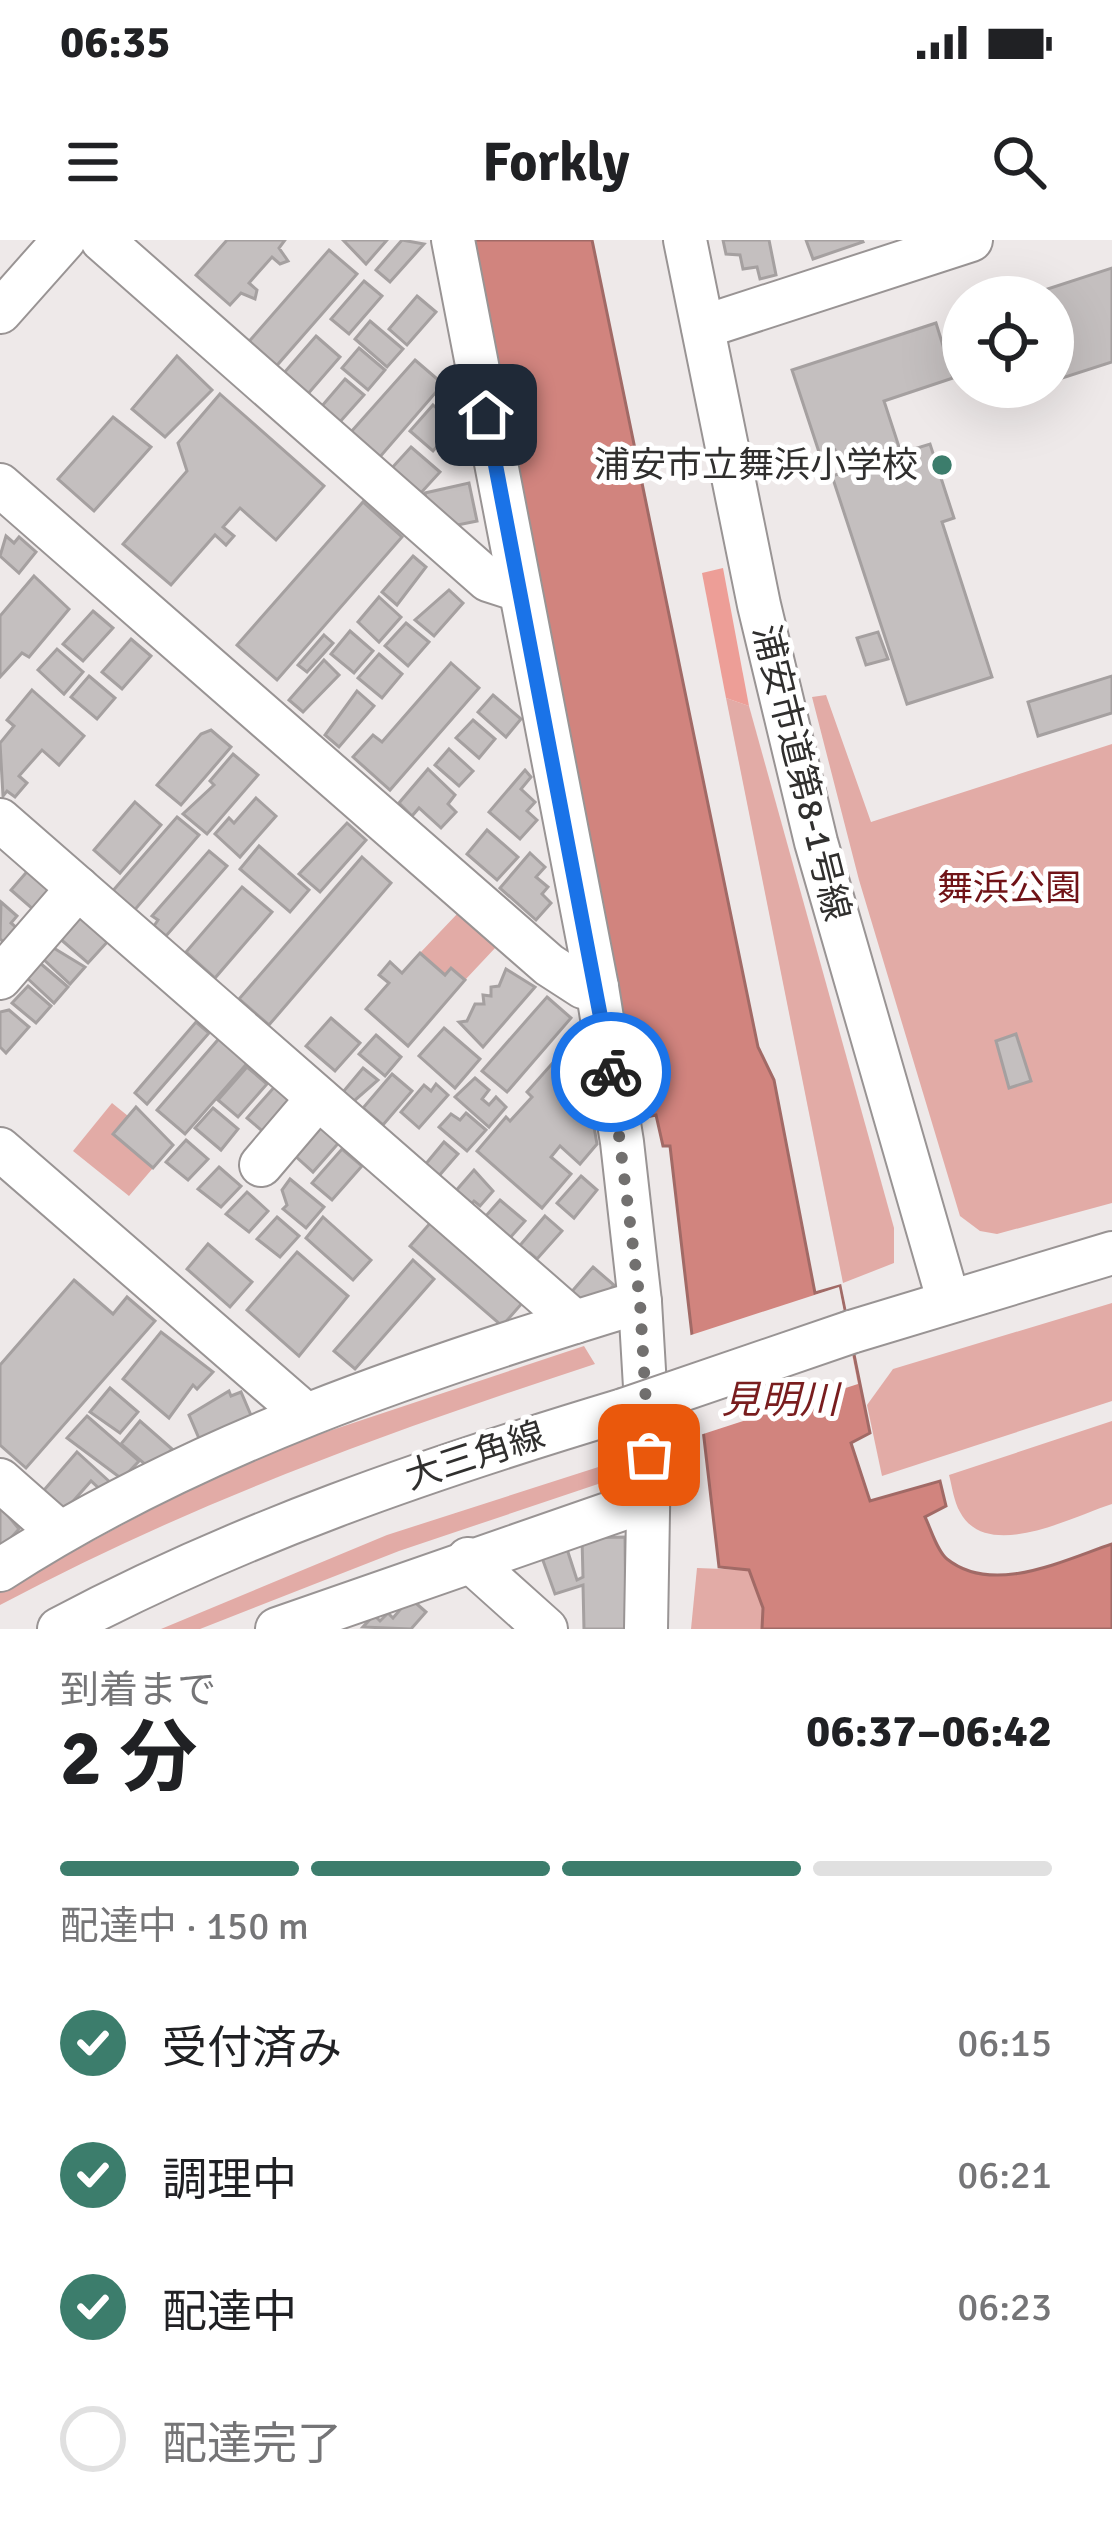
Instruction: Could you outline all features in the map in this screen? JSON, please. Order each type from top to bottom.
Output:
[{"type":"street","points":[[0,312],[64,240]]},
{"type":"street","points":[[102,240],[488,580],[519,590]]},
{"type":"street","points":[[453,240],[597,987],[640,1302],[648,1500],[646,1629]]},
{"type":"street","name":"浦安市道第8-1号線","points":[[685,240],[759,605],[816,842],[948,1299]]},
{"type":"street","points":[[703,327],[971,240]]},
{"type":"street","points":[[4,496],[549,965],[583,987],[597,987]]},
{"type":"street","points":[[0,820],[575,1322]]},
{"type":"street","points":[[0,978],[78,888]]},
{"type":"street","points":[[261,1164],[318,1098]]},
{"type":"street","points":[[0,1149],[303,1412]]},
{"type":"street","name":"大三角線","points":[[59,1629],[202,1558],[338,1501],[948,1299],[1112,1253]]},
{"type":"street","points":[[0,1570],[59,1532],[303,1412],[640,1302]]},
{"type":"street","points":[[0,1480],[59,1532]]},
{"type":"street","points":[[278,1629],[480,1580],[648,1500]]},
{"type":"street","points":[[480,1580],[546,1629]]},
{"type":"green space","name":"舞浜公園","points":[[826,695],[871,822],[1112,744],[1112,1203],[997,1234],[980,1231],[960,1216],[859,880],[812,697]]},
{"type":"green space","points":[[726,698],[749,706],[894,1228],[894,1263],[843,1283]]},
{"type":"green space","points":[[458,913],[496,947],[465,980],[452,969],[445,975],[420,953]]},
{"type":"green space","points":[[112,1103],[128,1116],[114,1135],[153,1168],[129,1196],[73,1151]]},
{"type":"green space","points":[[1112,1303],[1112,1401],[882,1476],[867,1405],[893,1369]]},
{"type":"green space","points":[[584,1346],[595,1364],[292,1471],[146,1533],[0,1605],[0,1591],[185,1491],[305,1439]]},
{"type":"green space","points":[[1112,1421],[1112,1504],[1010,1535],[973,1527],[960,1512],[949,1475]]},
{"type":"green space","points":[[614,1462],[613,1479],[399,1551],[200,1629],[161,1629],[387,1535]]},
{"type":"green space","points":[[697,1568],[749,1570],[763,1608],[762,1629],[691,1629]]},
{"type":"shaded area","points":[[723,568],[749,706],[726,698],[702,573]]},
{"type":"water","name":"見明川","points":[[468,240],[592,240],[758,1047],[774,1080],[815,1293],[840,1286],[870,1433],[851,1443],[870,1501],[940,1481],[946,1506],[925,1517],[937,1545],[947,1559],[985,1575],[1051,1566],[1112,1544],[1112,1629],[762,1629],[763,1608],[749,1570],[719,1567],[670,1146],[663,1146],[656,1115],[637,1119]]},
{"type":"pier","points":[[839,1287],[858,1384],[697,1436],[685,1337]]},
{"type":"building","points":[[227,240],[285,240],[279,248],[288,261],[280,264],[272,257],[249,283],[257,290],[255,299],[241,293],[230,305],[196,275]]},
{"type":"building","points":[[343,240],[387,240],[366,264]]},
{"type":"building","points":[[402,240],[424,244],[390,282],[376,270]]},
{"type":"building","points":[[723,240],[769,240],[776,275],[760,279],[757,267],[743,269],[740,255],[726,254]]},
{"type":"building","points":[[806,240],[862,240],[863,242],[813,259]]},
{"type":"building","points":[[329,250],[357,274],[272,371],[245,346]]},
{"type":"building","points":[[1112,268],[1112,362],[1074,374],[1074,280]]},
{"type":"building","points":[[364,281],[382,296],[349,334],[331,319]]},
{"type":"building","points":[[417,296],[436,312],[407,345],[389,329]]},
{"type":"building","points":[[370,321],[403,349],[387,367],[355,339]]},
{"type":"building","points":[[936,323],[942,342],[942,382],[884,401],[901,453],[930,444],[954,518],[942,522],[992,677],[907,704],[832,476],[842,473],[835,450],[820,455],[792,370]]},
{"type":"building","points":[[316,336],[340,357],[307,395],[283,374]]},
{"type":"building","points":[[359,348],[385,370],[368,390],[342,368]]},
{"type":"building","points":[[177,356],[212,390],[165,437],[132,409]]},
{"type":"building","points":[[415,360],[443,384],[379,458],[350,433]]},
{"type":"building","points":[[345,379],[364,395],[339,423],[321,407]]},
{"type":"building","points":[[220,394],[324,486],[276,540],[240,508],[223,527],[234,536],[226,545],[215,535],[171,585],[123,544],[187,471],[178,443]]},
{"type":"building","points":[[433,405],[464,433],[449,450],[440,443],[433,451],[410,431]]},
{"type":"building","points":[[113,417],[151,447],[94,511],[58,479]]},
{"type":"building","points":[[411,447],[440,472],[419,495],[390,470]]},
{"type":"building","points":[[469,483],[477,521],[448,527],[428,511],[425,493]]},
{"type":"building","points":[[363,502],[402,537],[277,680],[237,645]]},
{"type":"building","points":[[6,536],[14,543],[19,537],[36,552],[19,573],[0,556]]},
{"type":"building","points":[[413,556],[426,567],[397,605],[382,592]]},
{"type":"building","points":[[34,576],[69,609],[29,657],[22,653],[0,677],[0,616]]},
{"type":"building","points":[[449,590],[463,603],[434,636],[415,620]]},
{"type":"building","points":[[379,597],[401,617],[379,642],[358,622]]},
{"type":"building","points":[[93,611],[113,628],[83,661],[63,644]]},
{"type":"building","points":[[406,623],[429,642],[408,666],[385,646]]},
{"type":"building","points":[[350,631],[373,651],[354,673],[331,654]]},
{"type":"building","points":[[878,632],[888,659],[866,665],[857,638]]},
{"type":"building","points":[[324,635],[333,643],[307,672],[298,665]]},
{"type":"building","points":[[131,639],[151,656],[122,689],[102,672]]},
{"type":"building","points":[[57,649],[83,672],[64,694],[38,670]]},
{"type":"building","points":[[379,654],[402,674],[382,698],[358,678]]},
{"type":"building","points":[[324,660],[339,675],[303,712],[289,700]]},
{"type":"building","points":[[451,663],[479,688],[390,790],[353,757],[373,735],[382,742]]},
{"type":"building","points":[[89,676],[115,698],[97,719],[71,697]]},
{"type":"building","points":[[1112,676],[1112,713],[1038,736],[1028,702]]},
{"type":"building","points":[[32,690],[84,736],[59,765],[42,750],[19,776],[27,783],[15,797],[7,791],[3,796],[0,743],[14,726],[7,720]]},
{"type":"building","points":[[357,691],[374,706],[339,747],[325,735]]},
{"type":"building","points":[[493,695],[521,719],[506,737],[478,712]]},
{"type":"building","points":[[473,720],[495,739],[479,758],[456,738]]},
{"type":"building","points":[[211,730],[231,747],[181,805],[157,785],[201,734]]},
{"type":"building","points":[[449,749],[473,771],[459,786],[435,765]]},
{"type":"building","points":[[233,754],[258,775],[207,834],[183,814],[214,785],[210,781]]},
{"type":"building","points":[[428,769],[455,795],[448,804],[456,812],[441,828],[419,808],[412,816],[399,803]]},
{"type":"building","points":[[525,770],[531,777],[521,789],[535,802],[527,811],[537,820],[520,839],[489,812]]},
{"type":"building","points":[[256,798],[276,816],[240,857],[215,834],[229,818],[234,823]]},
{"type":"building","points":[[135,802],[161,825],[120,873],[94,850]]},
{"type":"building","points":[[177,817],[199,835],[132,913],[110,894]]},
{"type":"building","points":[[347,823],[366,840],[320,892],[299,874]]},
{"type":"building","points":[[487,830],[518,857],[497,880],[467,854]]},
{"type":"building","points":[[259,846],[309,890],[290,912],[240,869]]},
{"type":"building","points":[[209,851],[227,866],[166,936],[154,926],[158,920],[152,916]]},
{"type":"building","points":[[530,853],[545,867],[536,877],[548,887],[542,894],[551,903],[536,920],[500,888]]},
{"type":"building","points":[[362,857],[391,883],[269,1025],[239,999]]},
{"type":"building","points":[[31,867],[52,884],[47,889],[52,893],[35,911],[11,890]]},
{"type":"building","points":[[242,887],[272,912],[215,978],[186,952]]},
{"type":"building","points":[[1,902],[17,916],[11,923],[25,935],[13,950],[0,939]]},
{"type":"building","points":[[79,913],[110,939],[88,963],[58,937]]},
{"type":"building","points":[[52,947],[85,967],[70,984],[42,958]]},
{"type":"building","points":[[420,953],[445,975],[451,968],[465,980],[408,1046],[366,1009],[389,983],[379,975],[390,962],[402,973]]},
{"type":"building","points":[[40,963],[68,987],[54,1003],[27,978]]},
{"type":"building","points":[[506,969],[535,987],[483,1047],[459,1022],[467,1021],[475,1004],[484,1004],[483,995],[491,996],[491,987],[499,986]]},
{"type":"building","points":[[28,986],[51,1006],[36,1023],[12,1003]]},
{"type":"building","points":[[547,997],[571,1018],[507,1092],[482,1071]]},
{"type":"building","points":[[9,1010],[29,1027],[6,1053],[0,1047],[0,1012]]},
{"type":"building","points":[[331,1018],[360,1043],[335,1071],[306,1046]]},
{"type":"building","points":[[196,1022],[209,1033],[147,1104],[135,1093]]},
{"type":"building","points":[[444,1028],[480,1059],[455,1088],[419,1056]]},
{"type":"building","points":[[223,1034],[251,1059],[185,1134],[157,1110]]},
{"type":"building","points":[[1016,1034],[1031,1081],[1009,1088],[996,1041]]},
{"type":"building","points":[[376,1035],[401,1057],[385,1076],[359,1054]]},
{"type":"building","points":[[573,1040],[580,1046],[597,1144],[580,1164],[560,1146],[551,1157],[571,1174],[542,1208],[477,1151],[506,1117],[510,1121],[532,1097],[527,1092]]},
{"type":"building","points":[[247,1067],[267,1084],[238,1117],[218,1100]]},
{"type":"building","points":[[363,1068],[378,1080],[354,1101],[343,1092]]},
{"type":"building","points":[[392,1074],[412,1091],[383,1125],[363,1108]]},
{"type":"building","points":[[475,1078],[489,1090],[482,1099],[489,1105],[496,1097],[506,1107],[489,1127],[455,1097]]},
{"type":"building","points":[[277,1084],[297,1101],[267,1135],[247,1118]]},
{"type":"building","points":[[436,1084],[448,1095],[419,1128],[401,1112],[424,1085],[431,1091]]},
{"type":"building","points":[[136,1107],[173,1145],[153,1168],[113,1134]]},
{"type":"building","points":[[213,1108],[238,1129],[221,1150],[195,1128]]},
{"type":"building","points":[[466,1113],[486,1130],[467,1151],[439,1127],[451,1114],[460,1120]]},
{"type":"building","points":[[323,1121],[343,1138],[313,1172],[293,1154]]},
{"type":"building","points":[[186,1140],[208,1159],[188,1180],[166,1162]]},
{"type":"building","points":[[444,1142],[458,1154],[437,1178],[424,1166]]},
{"type":"building","points":[[342,1149],[362,1166],[332,1200],[312,1183]]},
{"type":"building","points":[[219,1167],[241,1186],[221,1207],[198,1189]]},
{"type":"building","points":[[474,1170],[493,1191],[480,1206],[474,1201],[469,1207],[454,1193]]},
{"type":"building","points":[[581,1176],[597,1190],[574,1218],[557,1203]]},
{"type":"building","points":[[290,1179],[324,1207],[306,1228],[283,1209],[287,1205],[282,1190]]},
{"type":"building","points":[[247,1192],[268,1211],[249,1232],[226,1214]]},
{"type":"building","points":[[500,1200],[525,1221],[509,1239],[484,1218]]},
{"type":"building","points":[[545,1216],[562,1231],[537,1259],[530,1253],[525,1258],[516,1250]]},
{"type":"building","points":[[277,1217],[299,1236],[280,1257],[257,1239]]},
{"type":"building","points":[[323,1217],[371,1260],[353,1280],[306,1238]]},
{"type":"building","points":[[432,1221],[524,1301],[502,1326],[410,1246]]},
{"type":"building","points":[[208,1244],[252,1282],[230,1307],[187,1269]]},
{"type":"building","points":[[297,1252],[348,1296],[299,1356],[247,1310]]},
{"type":"building","points":[[413,1260],[434,1279],[355,1369],[334,1351]]},
{"type":"building","points":[[593,1267],[614,1285],[600,1300],[581,1306],[568,1296]]},
{"type":"building","points":[[74,1280],[113,1314],[127,1297],[155,1321],[26,1468],[0,1445],[0,1365]]},
{"type":"building","points":[[161,1332],[213,1372],[197,1389],[193,1385],[169,1418],[123,1379]]},
{"type":"building","points":[[110,1388],[138,1412],[120,1433],[90,1412]]},
{"type":"building","points":[[229,1391],[231,1396],[241,1392],[253,1420],[201,1443],[189,1415]]},
{"type":"building","points":[[87,1416],[139,1461],[122,1479],[67,1438]]},
{"type":"building","points":[[140,1421],[172,1449],[153,1471],[121,1444]]},
{"type":"building","points":[[77,1452],[111,1483],[103,1492],[91,1481],[60,1516],[38,1497]]},
{"type":"building","points":[[0,1506],[19,1529],[1,1549],[0,1549]]},
{"type":"building","points":[[625,1537],[626,1629],[584,1629],[583,1585],[555,1594],[541,1555],[566,1546],[577,1580],[583,1577],[582,1538]]},
{"type":"building","points":[[410,1598],[426,1612],[411,1629],[363,1627],[374,1615],[380,1621],[388,1613],[393,1618]]},
{"type":"way so far","points":[[611,1072],[640,1302],[649,1455]]},
{"type":"place","name":"浦安市立舞浜小学校","points":[[942,465]]},
{"type":"route","points":[[486,415],[611,1072]]}]
